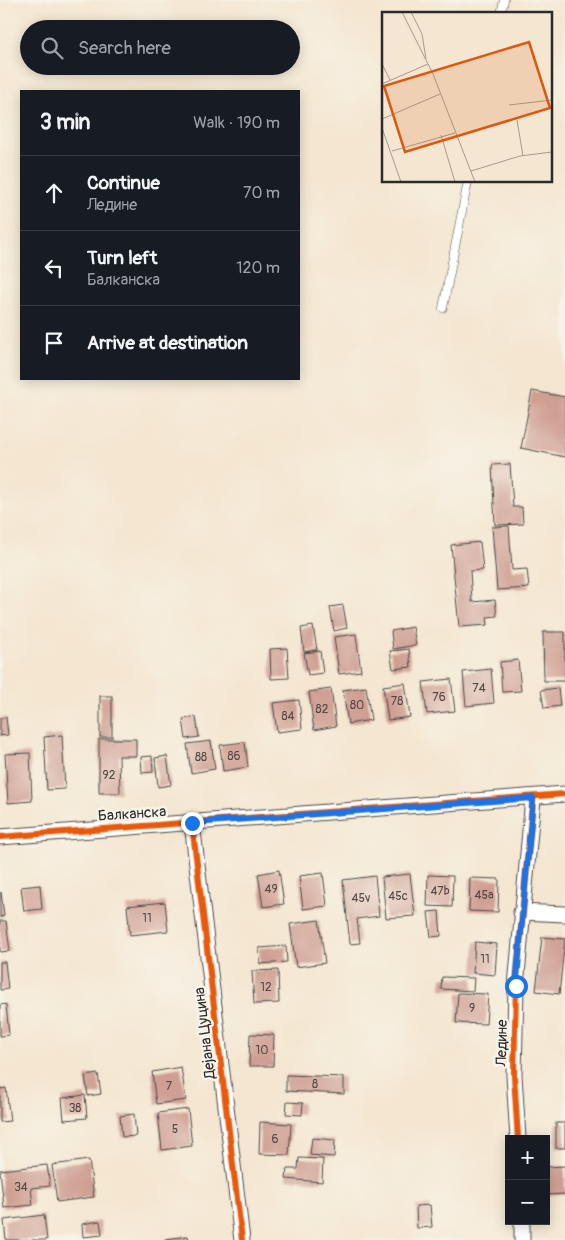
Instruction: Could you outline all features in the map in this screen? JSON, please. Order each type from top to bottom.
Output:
[{"type":"street","name":"Балканска","points":[[0,837],[533,798],[565,794]]},
{"type":"street","name":"Ледине","points":[[518,1135],[514,1075],[516,986],[521,912],[533,798]]},
{"type":"street","name":"Дејана Цуцина","points":[[192,823],[242,1240]]},
{"type":"street","points":[[521,912],[565,914]]},
{"type":"street","points":[[522,1225],[522,1240]]},
{"type":"lane","points":[[443,308],[468,182]]},
{"type":"building","points":[[532,391],[565,397],[565,457],[521,448]]},
{"type":"building","points":[[510,464],[513,507],[522,507],[523,524],[495,525],[492,465]]},
{"type":"building","points":[[509,526],[512,570],[527,569],[529,588],[497,590],[492,527]]},
{"type":"building","points":[[480,542],[483,570],[470,571],[472,602],[495,600],[497,616],[487,617],[488,625],[459,627],[451,545]]},
{"type":"building","points":[[343,605],[347,628],[334,631],[330,607]]},
{"type":"building","points":[[313,626],[317,650],[304,652],[301,628]]},
{"type":"building","points":[[413,627],[416,645],[393,649],[391,631]]},
{"type":"building","points":[[543,632],[565,632],[565,681],[544,681]]},
{"type":"building","points":[[356,634],[361,671],[339,674],[334,637]]},
{"type":"building","points":[[287,648],[289,678],[271,679],[270,649]]},
{"type":"building","points":[[409,649],[411,667],[393,669],[390,651]]},
{"type":"building","points":[[320,651],[323,673],[308,675],[304,653]]},
{"type":"building","points":[[518,660],[521,691],[502,692],[500,662]]},
{"type":"building","points":[[491,669],[494,703],[466,706],[463,672]]},
{"type":"building","points":[[451,679],[455,711],[427,714],[423,682]]},
{"type":"building","points":[[405,683],[410,717],[388,720],[383,686]]},
{"type":"building","points":[[366,687],[371,720],[348,724],[343,690]]},
{"type":"building","points":[[558,688],[560,706],[544,708],[541,690]]},
{"type":"building","points":[[331,689],[336,726],[314,730],[309,692]]},
{"type":"building","points":[[100,696],[112,696],[112,737],[100,737]]},
{"type":"building","points":[[299,700],[302,729],[277,732],[273,703]]},
{"type":"building","points":[[6,717],[8,735],[0,736],[0,718]]},
{"type":"building","points":[[196,717],[199,737],[186,739],[183,719]]},
{"type":"building","points":[[62,735],[65,789],[47,790],[44,737]]},
{"type":"building","points":[[99,739],[136,739],[136,756],[119,756],[120,793],[99,793]]},
{"type":"building","points":[[211,741],[215,769],[191,773],[187,744]]},
{"type":"building","points":[[245,742],[248,767],[223,771],[220,745]]},
{"type":"building","points":[[30,753],[32,801],[8,803],[5,754]]},
{"type":"building","points":[[152,756],[153,772],[142,773],[141,757]]},
{"type":"building","points":[[167,756],[171,785],[158,787],[155,758]]},
{"type":"building","points":[[279,870],[284,904],[263,907],[258,874]]},
{"type":"building","points":[[323,873],[327,906],[303,909],[299,876]]},
{"type":"building","points":[[410,874],[415,916],[386,918],[382,877]]},
{"type":"building","points":[[428,875],[453,876],[452,907],[427,906]]},
{"type":"building","points":[[375,876],[379,916],[357,919],[360,943],[350,944],[343,880]]},
{"type":"building","points":[[470,878],[499,879],[498,912],[469,911]]},
{"type":"building","points":[[40,885],[42,909],[24,911],[21,887]]},
{"type":"building","points":[[0,893],[4,916],[0,917]]},
{"type":"building","points":[[165,902],[168,931],[130,935],[127,906]]},
{"type":"building","points":[[439,911],[441,936],[431,937],[428,912]]},
{"type":"building","points":[[319,920],[325,963],[296,967],[290,924]]},
{"type":"building","points":[[0,921],[6,921],[10,951],[0,952]]},
{"type":"building","points":[[542,937],[565,939],[559,994],[536,991]]},
{"type":"building","points":[[475,942],[497,944],[495,975],[473,973]]},
{"type":"building","points":[[286,946],[287,962],[260,964],[259,948]]},
{"type":"building","points":[[0,962],[5,962],[8,989],[0,990]]},
{"type":"building","points":[[278,970],[279,1003],[254,1004],[252,971]]},
{"type":"building","points":[[442,977],[474,978],[473,991],[441,989]]},
{"type":"building","points":[[458,993],[488,994],[486,1024],[456,1023]]},
{"type":"building","points":[[6,1004],[9,1035],[0,1036],[0,1005]]},
{"type":"building","points":[[250,1034],[274,1035],[273,1066],[249,1066]]},
{"type":"building","points":[[181,1067],[186,1100],[156,1104],[152,1072]]},
{"type":"building","points":[[98,1074],[101,1094],[88,1096],[85,1076]]},
{"type":"building","points":[[286,1075],[344,1077],[344,1094],[286,1091]]},
{"type":"building","points":[[6,1088],[10,1121],[0,1122],[0,1089]]},
{"type":"building","points":[[85,1095],[87,1118],[64,1120],[62,1098]]},
{"type":"building","points":[[287,1102],[303,1103],[302,1115],[286,1114]]},
{"type":"building","points":[[188,1109],[192,1146],[162,1150],[158,1113]]},
{"type":"building","points":[[134,1114],[136,1136],[122,1137],[120,1116]]},
{"type":"building","points":[[260,1122],[291,1124],[289,1155],[259,1154]]},
{"type":"building","points":[[556,1123],[565,1123],[565,1148],[556,1148]]},
{"type":"building","points":[[312,1138],[335,1140],[334,1157],[310,1155]]},
{"type":"building","points":[[299,1158],[323,1159],[322,1182],[286,1179],[287,1169],[298,1169]]},
{"type":"building","points":[[89,1160],[94,1197],[57,1202],[52,1165]]},
{"type":"building","points":[[47,1165],[50,1186],[31,1188],[33,1205],[4,1208],[0,1170]]},
{"type":"building","points":[[565,1166],[565,1194],[550,1195],[550,1167]]},
{"type":"building","points":[[430,1205],[432,1227],[417,1228],[416,1206]]},
{"type":"building","points":[[44,1215],[47,1240],[6,1240],[4,1220]]},
{"type":"building","points":[[100,1221],[102,1235],[83,1237],[82,1224]]},
{"type":"building","points":[[188,1236],[189,1240],[165,1240],[165,1239]]},
{"type":"cycle path","points":[[0,837],[565,794]]},
{"type":"cycle path","points":[[518,1135],[514,1075],[516,986],[533,798]]},
{"type":"cycle path","points":[[192,823],[242,1240]]},
{"type":"route","points":[[192,823],[533,798],[521,912],[516,986]]}]
